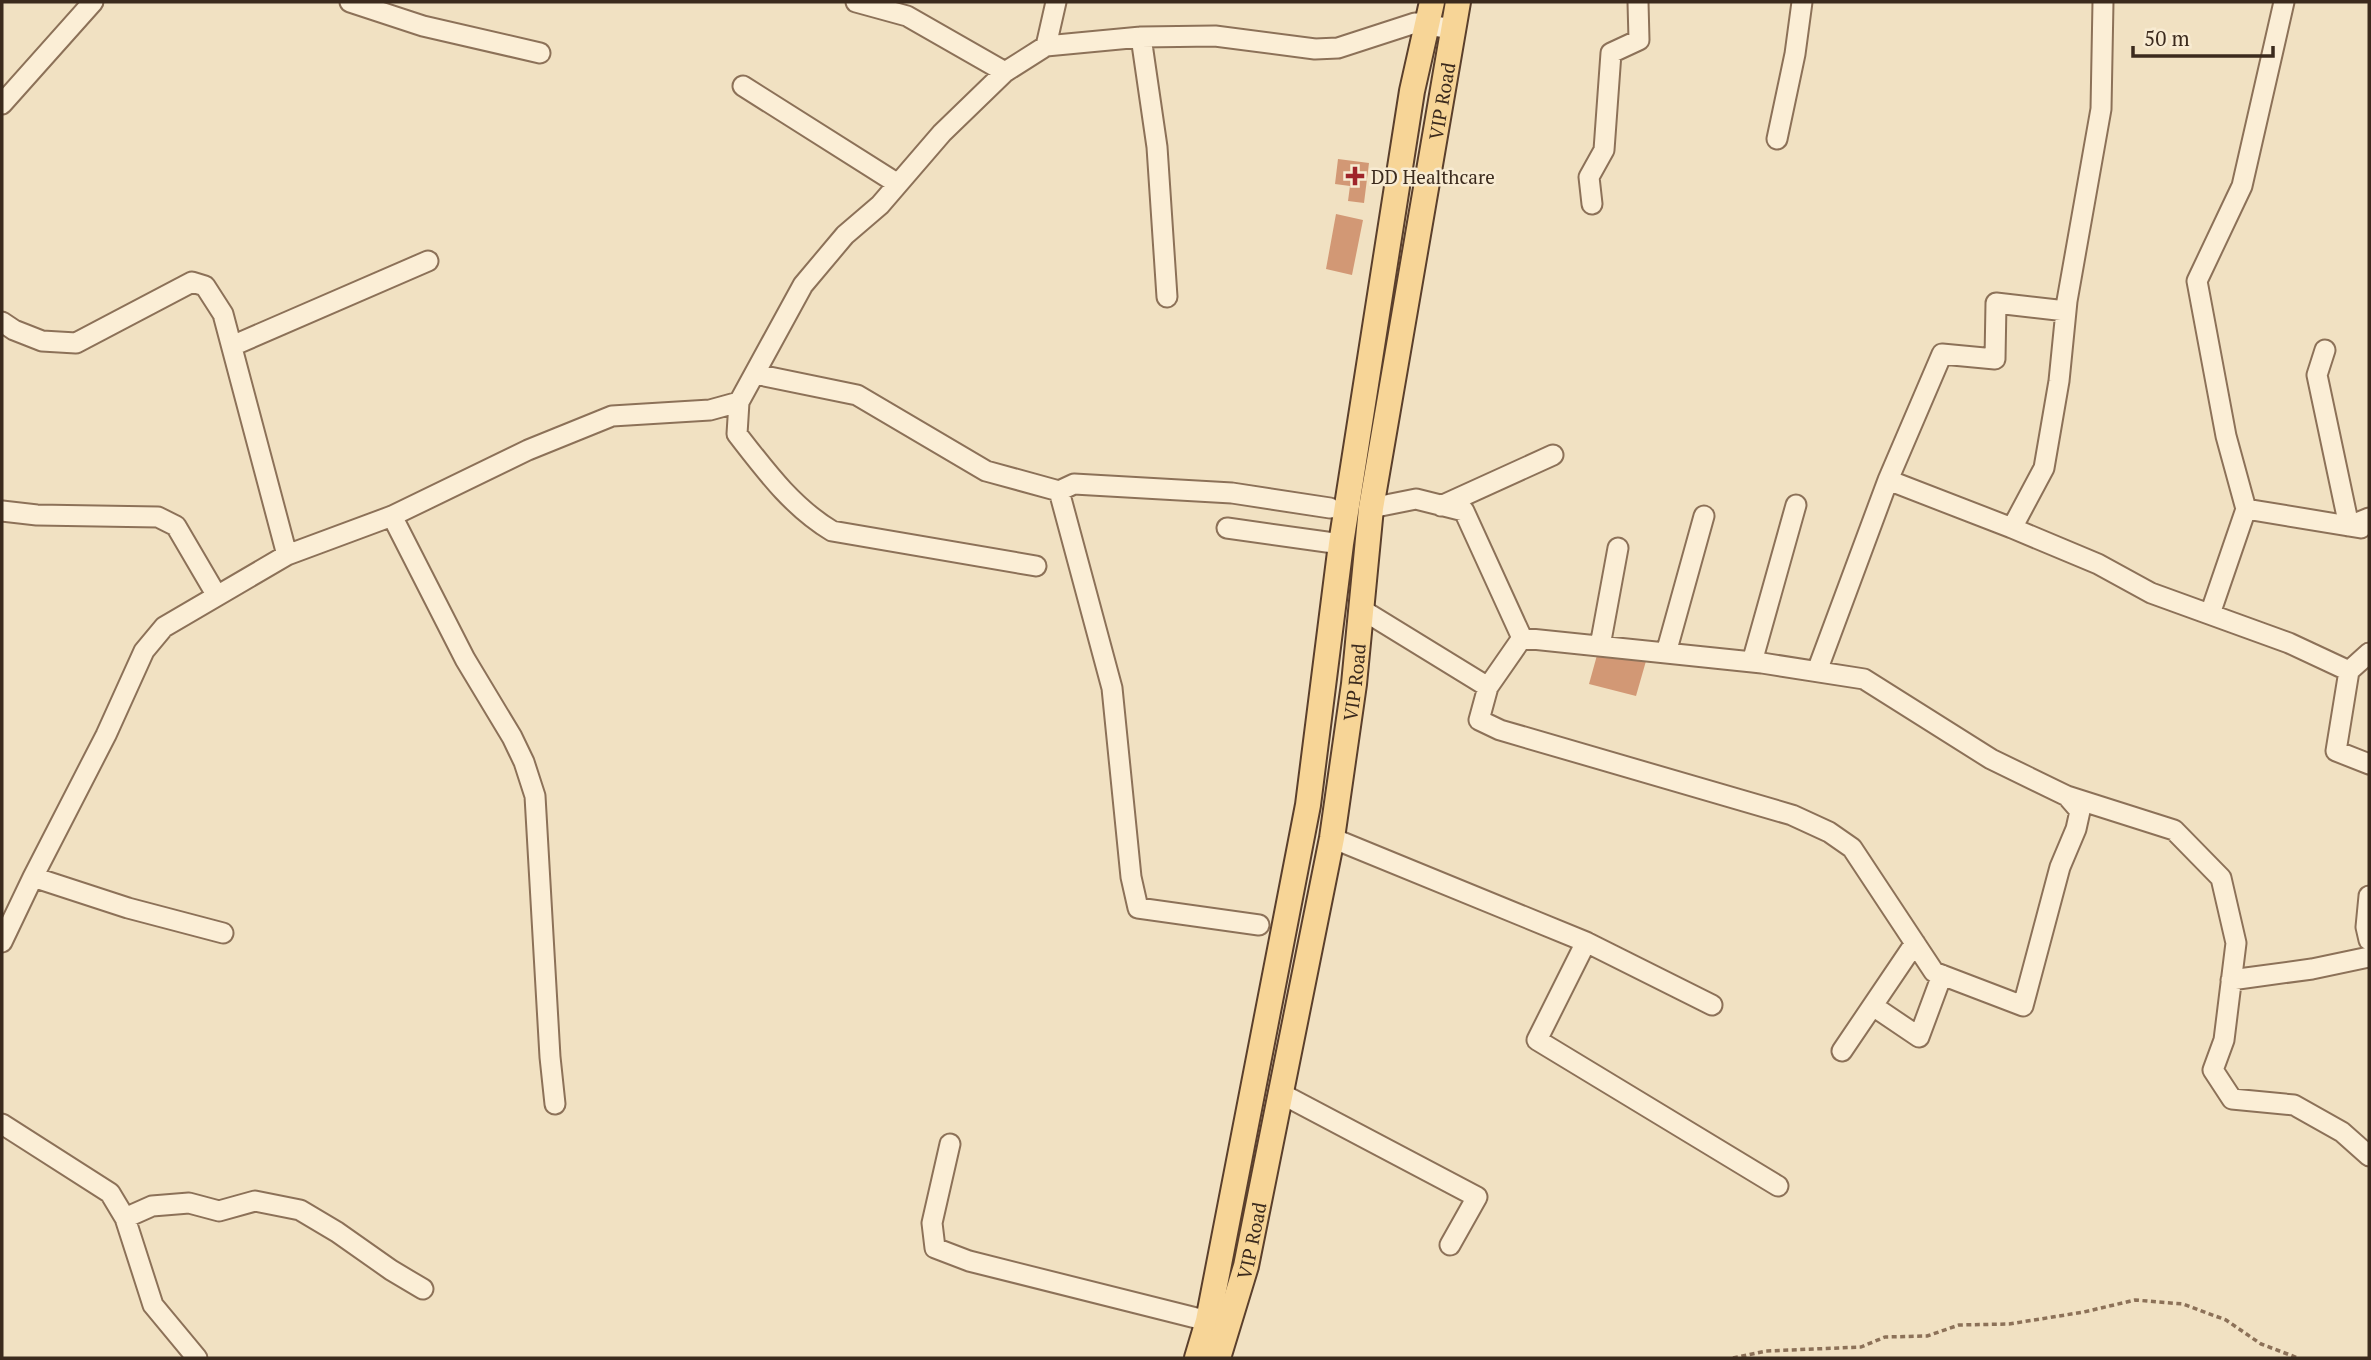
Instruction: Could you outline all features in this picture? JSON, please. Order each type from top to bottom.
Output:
[{"type":"main road","name":"VIP Road","points":[[1218,1358],[1246,1266],[1332,838],[1354,684],[1371,508],[1458,2]]},
{"type":"main road","name":"VIP Road","points":[[1197,1358],[1208,1321],[1308,806],[1341,544],[1412,90],[1429,13]]},
{"type":"street","points":[[2,104],[93,2]]},
{"type":"street","points":[[350,2],[423,26],[540,53]]},
{"type":"street","points":[[856,2],[907,16],[1005,72]]},
{"type":"street","points":[[1046,46],[1056,2]]},
{"type":"street","points":[[1592,204],[1589,177],[1604,150],[1611,53],[1639,40],[1638,2]]},
{"type":"street","points":[[1777,139],[1795,54],[1802,2]]},
{"type":"street","points":[[2012,528],[2044,468],[2059,381],[2066,311],[2101,109],[2103,2]]},
{"type":"street","points":[[2210,614],[2246,509],[2226,436],[2197,281],[2242,186],[2284,2]]},
{"type":"street","points":[[1036,566],[832,531],[814,521],[778,486],[737,434],[739,402],[803,285],[845,235],[880,205],[943,133],[1005,72],[1046,46],[1141,37],[1215,36],[1315,49],[1338,48],[1415,23],[1429,13],[1453,29]]},
{"type":"street","points":[[1141,37],[1157,147],[1167,297]]},
{"type":"street","points":[[743,86],[898,184]]},
{"type":"street","points":[[232,346],[428,261]]},
{"type":"street","points":[[2,322],[42,341],[76,342],[192,282],[205,286],[223,314],[287,555]]},
{"type":"street","points":[[1817,671],[1888,480],[1942,354],[1995,359],[1996,303],[2066,311]]},
{"type":"street","points":[[2325,350],[2317,374],[2349,526]]},
{"type":"street","points":[[755,374],[857,396],[986,471],[1059,491],[1074,484],[1232,493],[1330,508]]},
{"type":"street","points":[[2,942],[106,735],[144,651],[164,627],[287,555],[392,516],[528,450],[612,416],[710,410],[739,402]]},
{"type":"street","points":[[1441,506],[1553,455]]},
{"type":"street","points":[[1888,480],[2098,564],[2151,593],[2289,643],[2350,671],[2369,676]]},
{"type":"street","points":[[1059,491],[1112,688],[1131,877],[1138,908],[1259,925]]},
{"type":"street","points":[[1371,508],[1416,499],[1464,511],[1522,638]]},
{"type":"street","points":[[1752,662],[1796,505]]},
{"type":"street","points":[[2246,509],[2369,529]]},
{"type":"street","points":[[2,511],[37,515],[158,517],[176,526],[218,596]]},
{"type":"street","points":[[392,516],[465,659],[512,737],[524,762],[535,796],[555,1104]]},
{"type":"street","points":[[1666,653],[1704,516]]},
{"type":"street","points":[[2349,526],[2369,518]]},
{"type":"street","points":[[1227,528],[1341,544]]},
{"type":"street","points":[[1600,646],[1618,548]]},
{"type":"street","points":[[1361,609],[1488,687]]},
{"type":"street","points":[[1522,638],[1752,662],[1864,679],[1991,759],[2067,796],[2174,830],[2221,878],[2236,943],[2224,1040],[2213,1070],[2232,1099],[2294,1105],[2342,1132],[2369,1156]]},
{"type":"street","points":[[1522,638],[1488,687],[1479,720],[1500,730],[1792,815],[1829,832],[1852,848],[1934,972],[2022,1006],[2060,867],[2076,829],[2080,811],[2067,796]]},
{"type":"street","points":[[2369,653],[2350,671],[2336,751],[2369,764]]},
{"type":"street","points":[[1332,838],[1586,942],[1712,1004]]},
{"type":"street","points":[[33,877],[128,908],[223,933]]},
{"type":"street","points":[[2369,896],[2366,927],[2369,940]]},
{"type":"street","points":[[1586,942],[1537,1040],[1778,1186]]},
{"type":"street","points":[[1842,1051],[1915,943]]},
{"type":"street","points":[[2231,980],[2312,970],[2369,957]]},
{"type":"street","points":[[1873,1006],[1919,1037],[1942,975]]},
{"type":"street","points":[[1280,1093],[1477,1197],[1450,1245]]},
{"type":"street","points":[[2,1124],[110,1193],[124,1219],[153,1305],[197,1358]]},
{"type":"street","points":[[950,1144],[932,1223],[935,1248],[970,1261],[1208,1321]]},
{"type":"street","points":[[124,1219],[152,1206],[188,1203],[219,1211],[255,1201],[300,1210],[423,1289]]},
{"type":"path","points":[[1733,1358],[1766,1351],[1861,1346],[1885,1337],[1927,1336],[1959,1325],[2009,1324],[2084,1312],[2135,1300],[2183,1304],[2226,1320],[2261,1344],[2298,1358]]},
{"type":"building","points":[[1338,159],[1369,163],[1364,203],[1348,201],[1350,186],[1335,184]]},
{"type":"building","points":[[1336,214],[1363,220],[1352,275],[1326,269]]},
{"type":"building","points":[[1599,648],[1646,661],[1636,696],[1589,684]]},
{"type":"place","name":"DD Healthcare","points":[[1355,176]]}]
